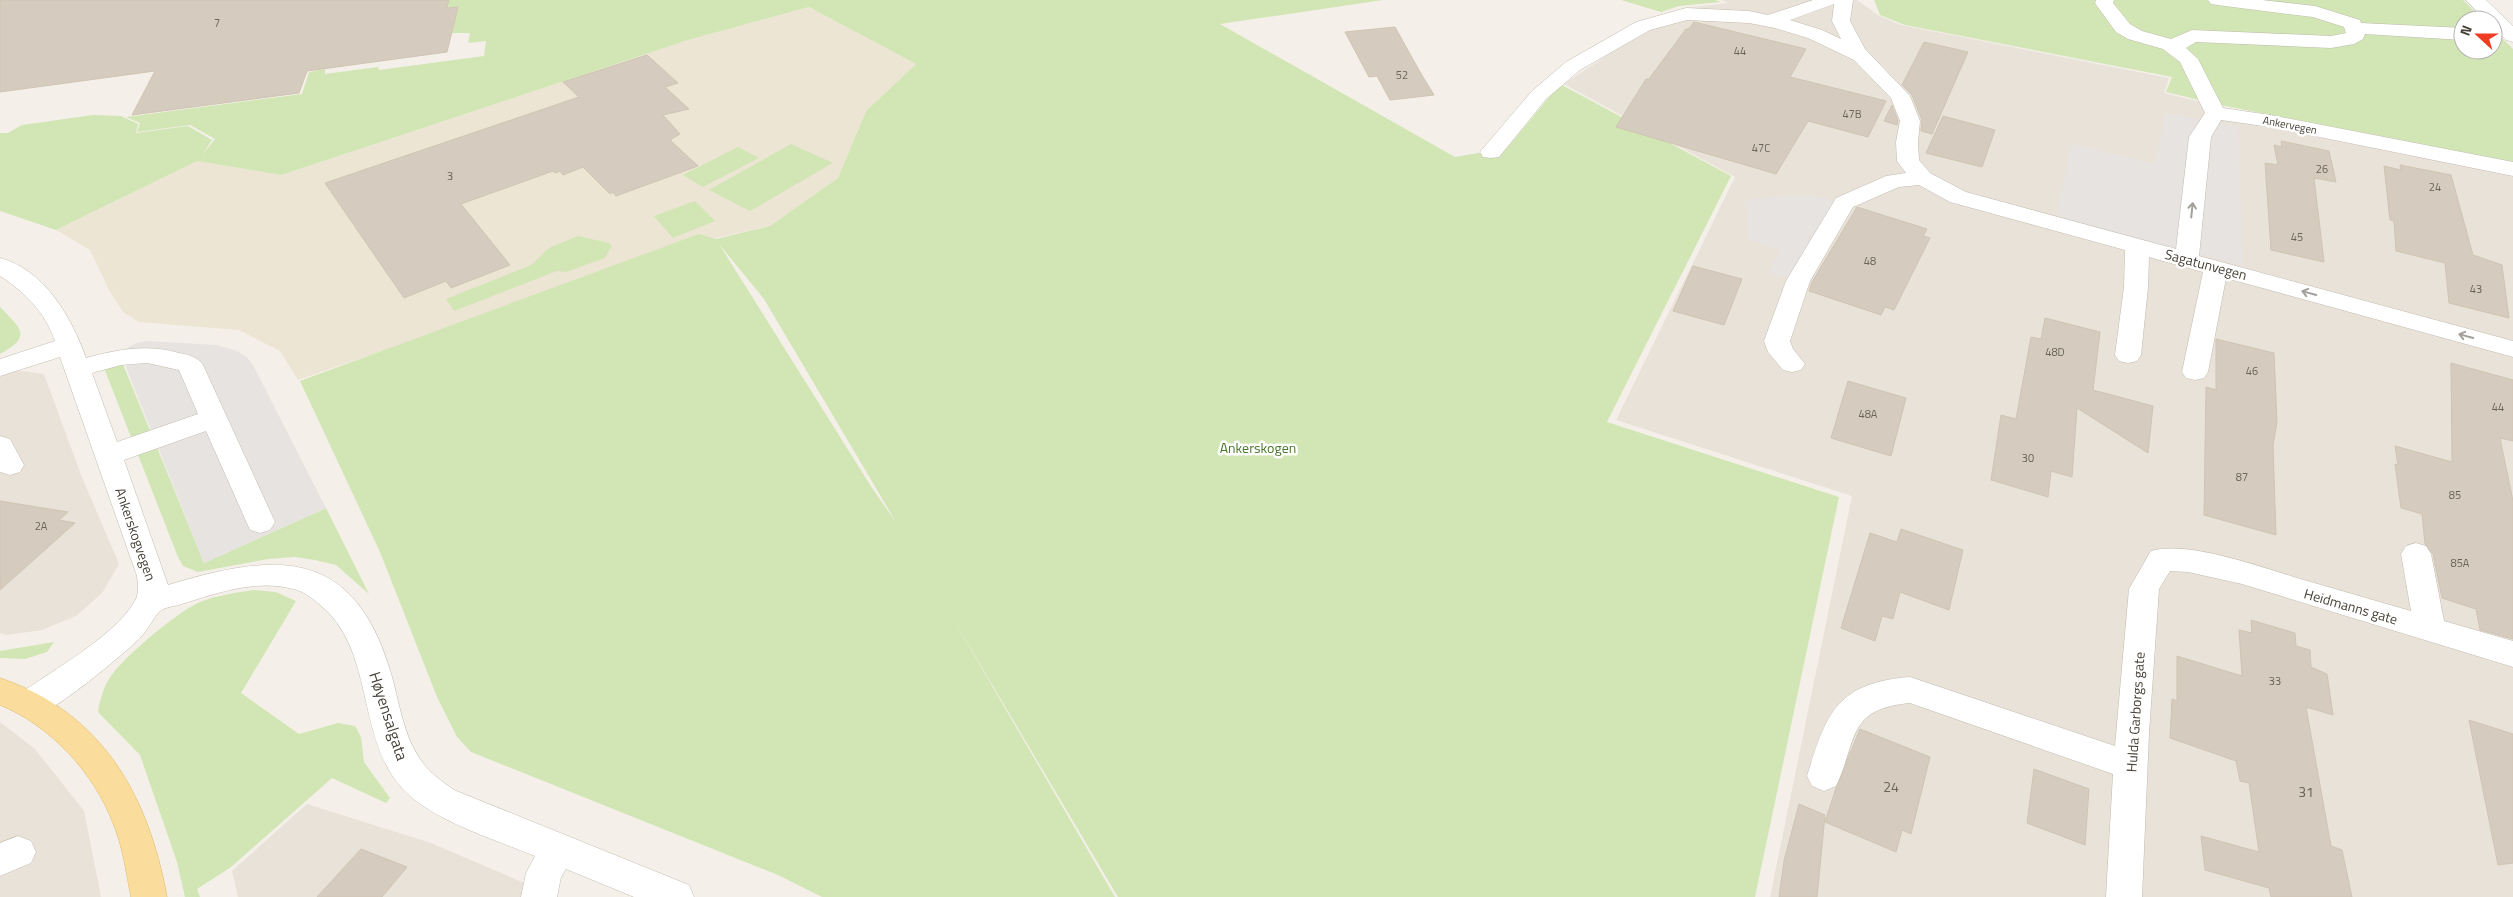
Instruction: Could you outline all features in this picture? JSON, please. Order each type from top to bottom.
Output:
[{"type":"main road","points":[[0,691],[31,704],[61,724],[88,752],[111,782],[127,814],[144,868],[149,897]]},
{"type":"street","points":[[1766,21],[1806,10],[1828,0]]},
{"type":"street","points":[[1792,364],[1780,352],[1777,341],[1798,281],[1844,203],[1915,170],[1907,142],[1910,121],[1900,96],[1861,56],[1840,21],[1844,0]]},
{"type":"street","points":[[2105,0],[2104,3],[2123,28],[2135,34],[2170,45],[2188,59],[2215,113],[2200,137],[2187,259]]},
{"type":"street","points":[[2170,45],[2182,43],[2192,36],[2212,35],[2331,42],[2347,40],[2356,35],[2353,24],[2315,12],[2218,0]]},
{"type":"street","points":[[2475,0],[2513,36]]},
{"type":"street","points":[[1491,152],[1539,95],[1573,66],[1643,26],[1686,14],[1749,17],[1766,21],[1815,34],[1861,56]]},
{"type":"street","points":[[2355,28],[2453,33]]},
{"type":"street","name":"Ankervegen","points":[[2215,113],[2270,121],[2513,169]]},
{"type":"street","name":"Sagatunvegen","points":[[1915,170],[1958,197],[2513,349]]},
{"type":"street","points":[[2128,355],[2136,287],[2137,245]]},
{"type":"street","name":"Ankerskogvegen","points":[[0,265],[42,296],[64,331],[152,576],[154,588],[150,602],[135,624],[31,704]]},
{"type":"street","points":[[2195,372],[2210,306],[2216,267]]},
{"type":"street","points":[[0,368],[74,357],[104,360],[145,353],[167,356],[190,365],[260,522]]},
{"type":"street","points":[[109,455],[214,418]]},
{"type":"street","points":[[2416,554],[2430,629]]},
{"type":"street","name":"Hulda Garborgs gate","points":[[2124,897],[2130,766],[2144,589],[2152,572],[2162,559],[2188,561]]},
{"type":"street","name":"Heidmanns gate","points":[[2188,561],[2242,573],[2513,654]]},
{"type":"street","name":"Høyensalgata","points":[[150,602],[234,578],[262,574],[306,580],[327,592],[344,606],[356,622],[368,650],[397,748],[407,769],[442,802],[676,897]]},
{"type":"street","points":[[1824,776],[1837,736],[1850,710],[1871,696],[1891,690],[1910,690],[2130,766]]},
{"type":"street","points":[[539,897],[544,873],[558,849]]},
{"type":"shaded area","points":[[1722,0],[1857,0],[1878,15],[1901,25],[2169,78],[2164,93],[2251,114],[2272,128],[2513,175],[2513,897],[1770,897],[1852,496],[1616,420],[1735,177],[1564,84],[1666,16],[1684,8],[1728,3]]},
{"type":"shaded area","points":[[809,7],[916,64],[866,111],[838,178],[770,226],[698,242],[298,380],[280,351],[239,330],[139,322],[123,312],[109,290],[90,250],[56,230],[197,161],[281,175],[688,40]]},
{"type":"shaded area","points":[[2165,113],[2238,127],[2243,266],[2056,218],[2071,144],[2155,164]]},
{"type":"shaded area","points":[[1785,196],[1815,196],[1851,205],[1807,284],[1768,272],[1781,250],[1749,239],[1745,200]]},
{"type":"shaded area","points":[[146,341],[217,345],[237,351],[247,357],[254,367],[326,508],[204,563],[120,352],[136,343]]},
{"type":"shaded area","points":[[0,368],[44,374],[81,475],[119,564],[102,593],[76,616],[42,630],[7,635],[0,633]]},
{"type":"shaded area","points":[[0,722],[35,749],[84,811],[101,897],[0,897]]},
{"type":"shaded area","points":[[307,804],[431,843],[557,897],[238,897],[232,871]]},
{"type":"green space","name":"Ankerskogen","points":[[449,0],[1383,0],[1220,24],[1455,157],[1507,148],[1560,84],[1731,176],[1607,422],[1839,497],[1755,897],[1118,897],[949,612],[1115,897],[822,897],[778,875],[471,752],[457,737],[437,697],[380,552],[300,381],[699,234],[716,239],[770,226],[838,178],[866,111],[916,64],[809,7],[688,40],[281,175],[197,161],[56,230],[0,211],[0,133],[8,133],[22,125],[93,115],[121,116],[138,124],[136,133],[188,126],[212,140],[202,155],[215,139],[190,125],[137,132],[140,123],[126,117],[302,94],[309,72],[325,69],[325,74],[378,67],[379,70],[484,56],[486,41],[468,43],[470,33],[452,33],[458,7],[448,8]],"holes":[[[719,244],[764,299],[896,522],[872,488]]]},
{"type":"green space","points":[[1621,0],[1715,0],[1721,2],[1679,6],[1661,12]]},
{"type":"green space","points":[[1874,0],[2463,0],[2473,10],[2453,10],[2453,60],[2503,60],[2503,39],[2513,49],[2513,162],[2220,105],[2166,92],[2172,77],[1905,25],[1880,15]]},
{"type":"green space","points":[[791,144],[833,163],[750,211],[709,190]]},
{"type":"green space","points":[[738,147],[759,158],[703,187],[683,175]]},
{"type":"green space","points":[[695,201],[715,221],[673,238],[654,216]]},
{"type":"green space","points":[[578,236],[609,243],[612,246],[605,258],[566,272],[557,271],[454,311],[446,299],[531,265],[549,248]]},
{"type":"green space","points":[[0,307],[18,327],[20,337],[10,348],[0,354]]},
{"type":"green space","points":[[118,352],[204,563],[326,508],[369,594],[336,565],[315,560],[295,557],[268,559],[198,572],[183,566],[104,368]]},
{"type":"green space","points":[[254,590],[276,592],[296,601],[241,693],[299,734],[338,723],[355,726],[361,737],[364,762],[390,798],[386,803],[332,778],[231,867],[197,889],[200,897],[185,897],[177,862],[140,755],[98,712],[100,703],[105,687],[115,671],[135,650],[172,619],[192,606],[206,600],[222,595]]},
{"type":"green space","points":[[54,642],[47,652],[25,659],[0,658],[0,651]]},
{"type":"building","points":[[0,0],[449,0],[447,8],[458,7],[447,52],[307,71],[299,93],[132,115],[155,71],[0,92]]},
{"type":"building","points":[[1694,22],[1806,49],[1790,77],[1886,101],[1868,137],[1808,121],[1776,174],[1616,127],[1646,79],[1649,79],[1686,29],[1689,29]]},
{"type":"building","points":[[1395,27],[1434,95],[1390,100],[1377,76],[1369,77],[1345,32]]},
{"type":"building","points":[[1924,42],[1968,52],[1932,134],[1921,131],[1922,120],[1912,95],[1902,85]]},
{"type":"building","points":[[647,55],[678,83],[665,87],[689,109],[663,115],[680,134],[670,140],[698,166],[616,196],[613,192],[610,194],[583,167],[563,175],[560,171],[555,173],[553,171],[461,204],[510,265],[451,288],[446,281],[404,298],[325,183],[579,97],[563,82]]},
{"type":"building","points":[[1892,105],[1898,121],[1897,125],[1884,121]]},
{"type":"building","points":[[1943,116],[1995,130],[1982,167],[1926,153]]},
{"type":"building","points":[[2281,141],[2329,151],[2336,182],[2314,178],[2324,262],[2271,250],[2265,163],[2278,165],[2274,145],[2282,147]]},
{"type":"building","points":[[2400,165],[2451,175],[2473,255],[2502,265],[2509,318],[2449,303],[2445,263],[2396,251],[2394,221],[2390,220],[2384,166],[2401,170]]},
{"type":"building","points":[[1857,207],[1927,229],[1923,236],[1930,238],[1894,310],[1885,307],[1881,315],[1809,291],[1812,282]]},
{"type":"building","points":[[1693,266],[1742,279],[1724,325],[1673,311]]},
{"type":"building","points":[[2045,318],[2100,332],[2093,390],[2153,406],[2148,453],[2077,408],[2072,477],[2051,471],[2048,497],[1991,480],[2001,415],[2016,419],[2031,337],[2041,339]]},
{"type":"building","points":[[2216,339],[2274,353],[2277,422],[2273,445],[2276,535],[2204,515],[2206,387],[2216,390]]},
{"type":"building","points":[[2451,363],[2513,380],[2513,441],[2500,438],[2513,501],[2513,639],[2480,630],[2476,609],[2442,598],[2433,554],[2425,544],[2422,514],[2401,508],[2395,464],[2398,465],[2395,446],[2452,462]]},
{"type":"building","points":[[1848,381],[1906,398],[1891,456],[1831,438]]},
{"type":"building","points":[[0,501],[68,512],[59,520],[75,523],[0,590]]},
{"type":"building","points":[[1901,529],[1963,550],[1949,610],[1900,592],[1893,619],[1882,616],[1875,641],[1841,628],[1870,533],[1897,542]]},
{"type":"building","points":[[2251,620],[2295,633],[2296,646],[2310,650],[2311,667],[2327,674],[2333,715],[2306,707],[2331,846],[2342,850],[2352,897],[2271,897],[2269,888],[2205,870],[2201,836],[2259,852],[2249,783],[2240,781],[2236,761],[2170,738],[2172,699],[2177,701],[2177,656],[2242,676],[2239,630],[2252,633]]},
{"type":"building","points":[[2469,720],[2513,734],[2513,863],[2498,865]]},
{"type":"building","points":[[1860,729],[1930,757],[1911,834],[1902,830],[1896,852],[1825,822],[1836,788]]},
{"type":"building","points":[[2034,769],[2089,789],[2085,845],[2027,823]]},
{"type":"building","points":[[1799,804],[1825,815],[1817,897],[1779,897],[1784,861]]},
{"type":"building","points":[[361,849],[407,867],[382,897],[317,897]]}]
